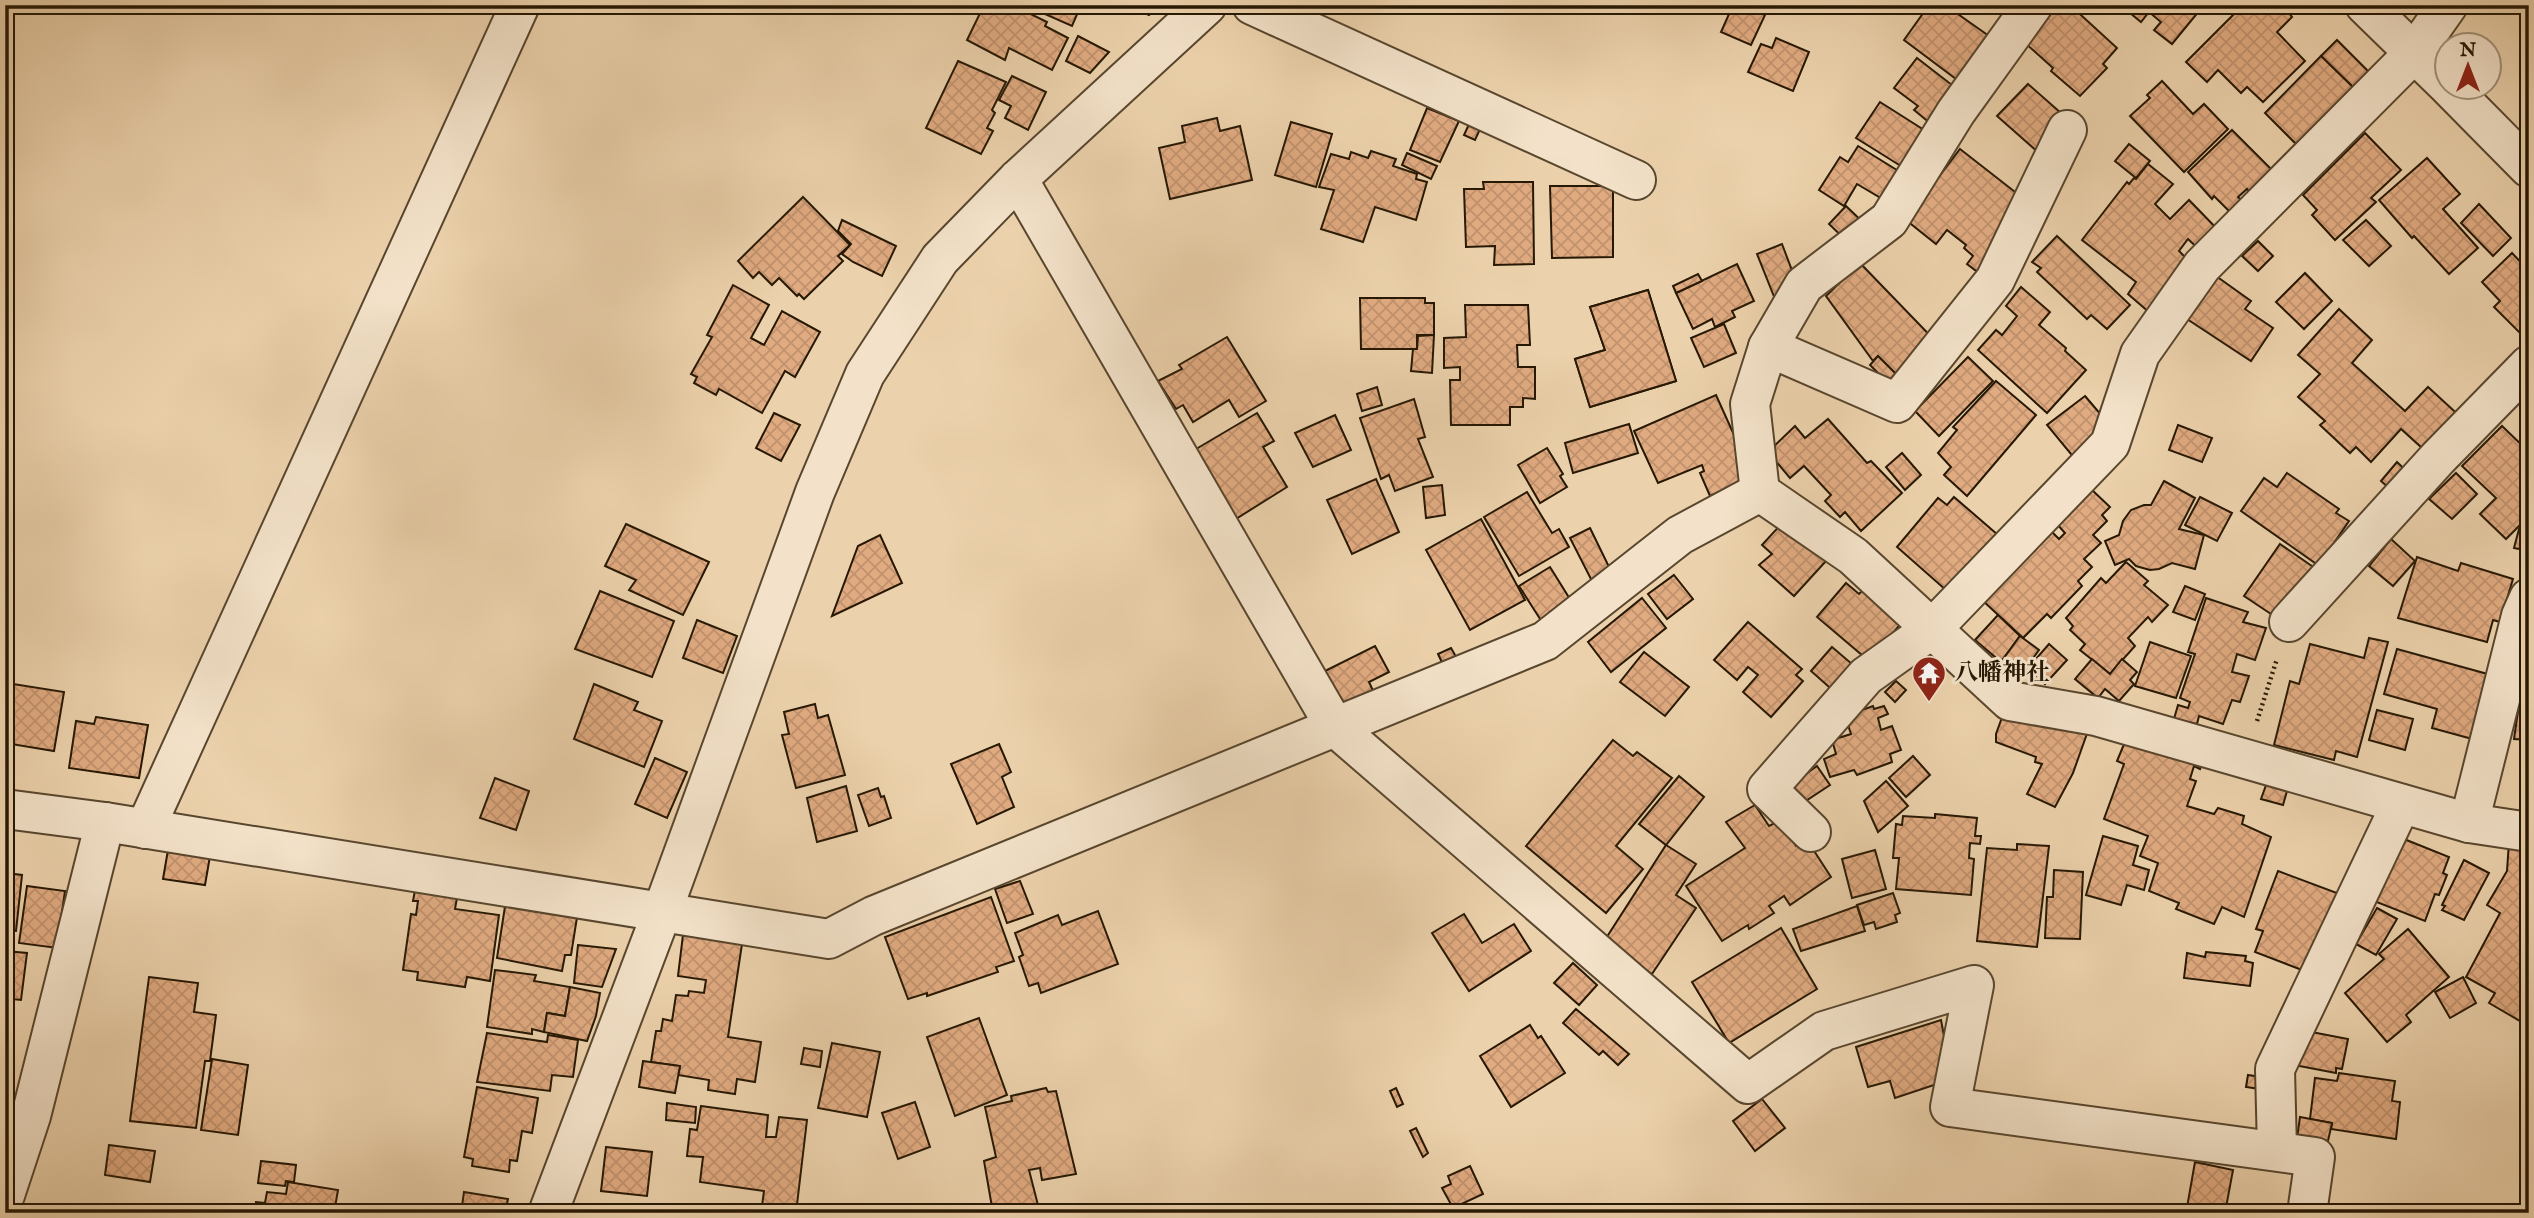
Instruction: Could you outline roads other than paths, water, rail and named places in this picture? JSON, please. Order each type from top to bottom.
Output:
[{"type":"street","points":[[145,829],[520,5]]},
{"type":"street","points":[[548,1213],[662,912],[815,492],[865,374],[940,259],[1018,179],[1207,5]]},
{"type":"street","points":[[1252,5],[1636,180]]},
{"type":"street","points":[[2033,5],[1956,112],[1889,220],[1804,285],[1768,346],[1750,404],[1760,492],[1853,556],[2010,701],[2096,716],[2469,823],[2529,832]]},
{"type":"street","points":[[2365,5],[2432,70]]},
{"type":"street","points":[[1811,832],[1767,789],[1866,676],[1932,629],[2110,444],[2140,354],[2202,266],[2415,52],[2448,5]]},
{"type":"street","points":[[2464,102],[2529,168]]},
{"type":"street","points":[[1768,346],[1898,403],[1995,281],[2067,130]]},
{"type":"street","points":[[1018,179],[1335,727],[1748,1084],[1824,1031],[1974,985],[1950,1107],[2315,1157],[2307,1213]]},
{"type":"street","points":[[2289,622],[2438,458],[2529,365]]},
{"type":"street","points":[[5,809],[105,822],[829,939],[873,916],[1545,641],[1680,536],[1760,492]]},
{"type":"street","points":[[2469,823],[2521,615],[2529,598]]},
{"type":"street","points":[[2277,1150],[2275,1069],[2402,804]]},
{"type":"street","points":[[5,1195],[32,1116],[105,822]]},
{"type":"place","name":"八幡神社","points":[[1929,703]]}]
